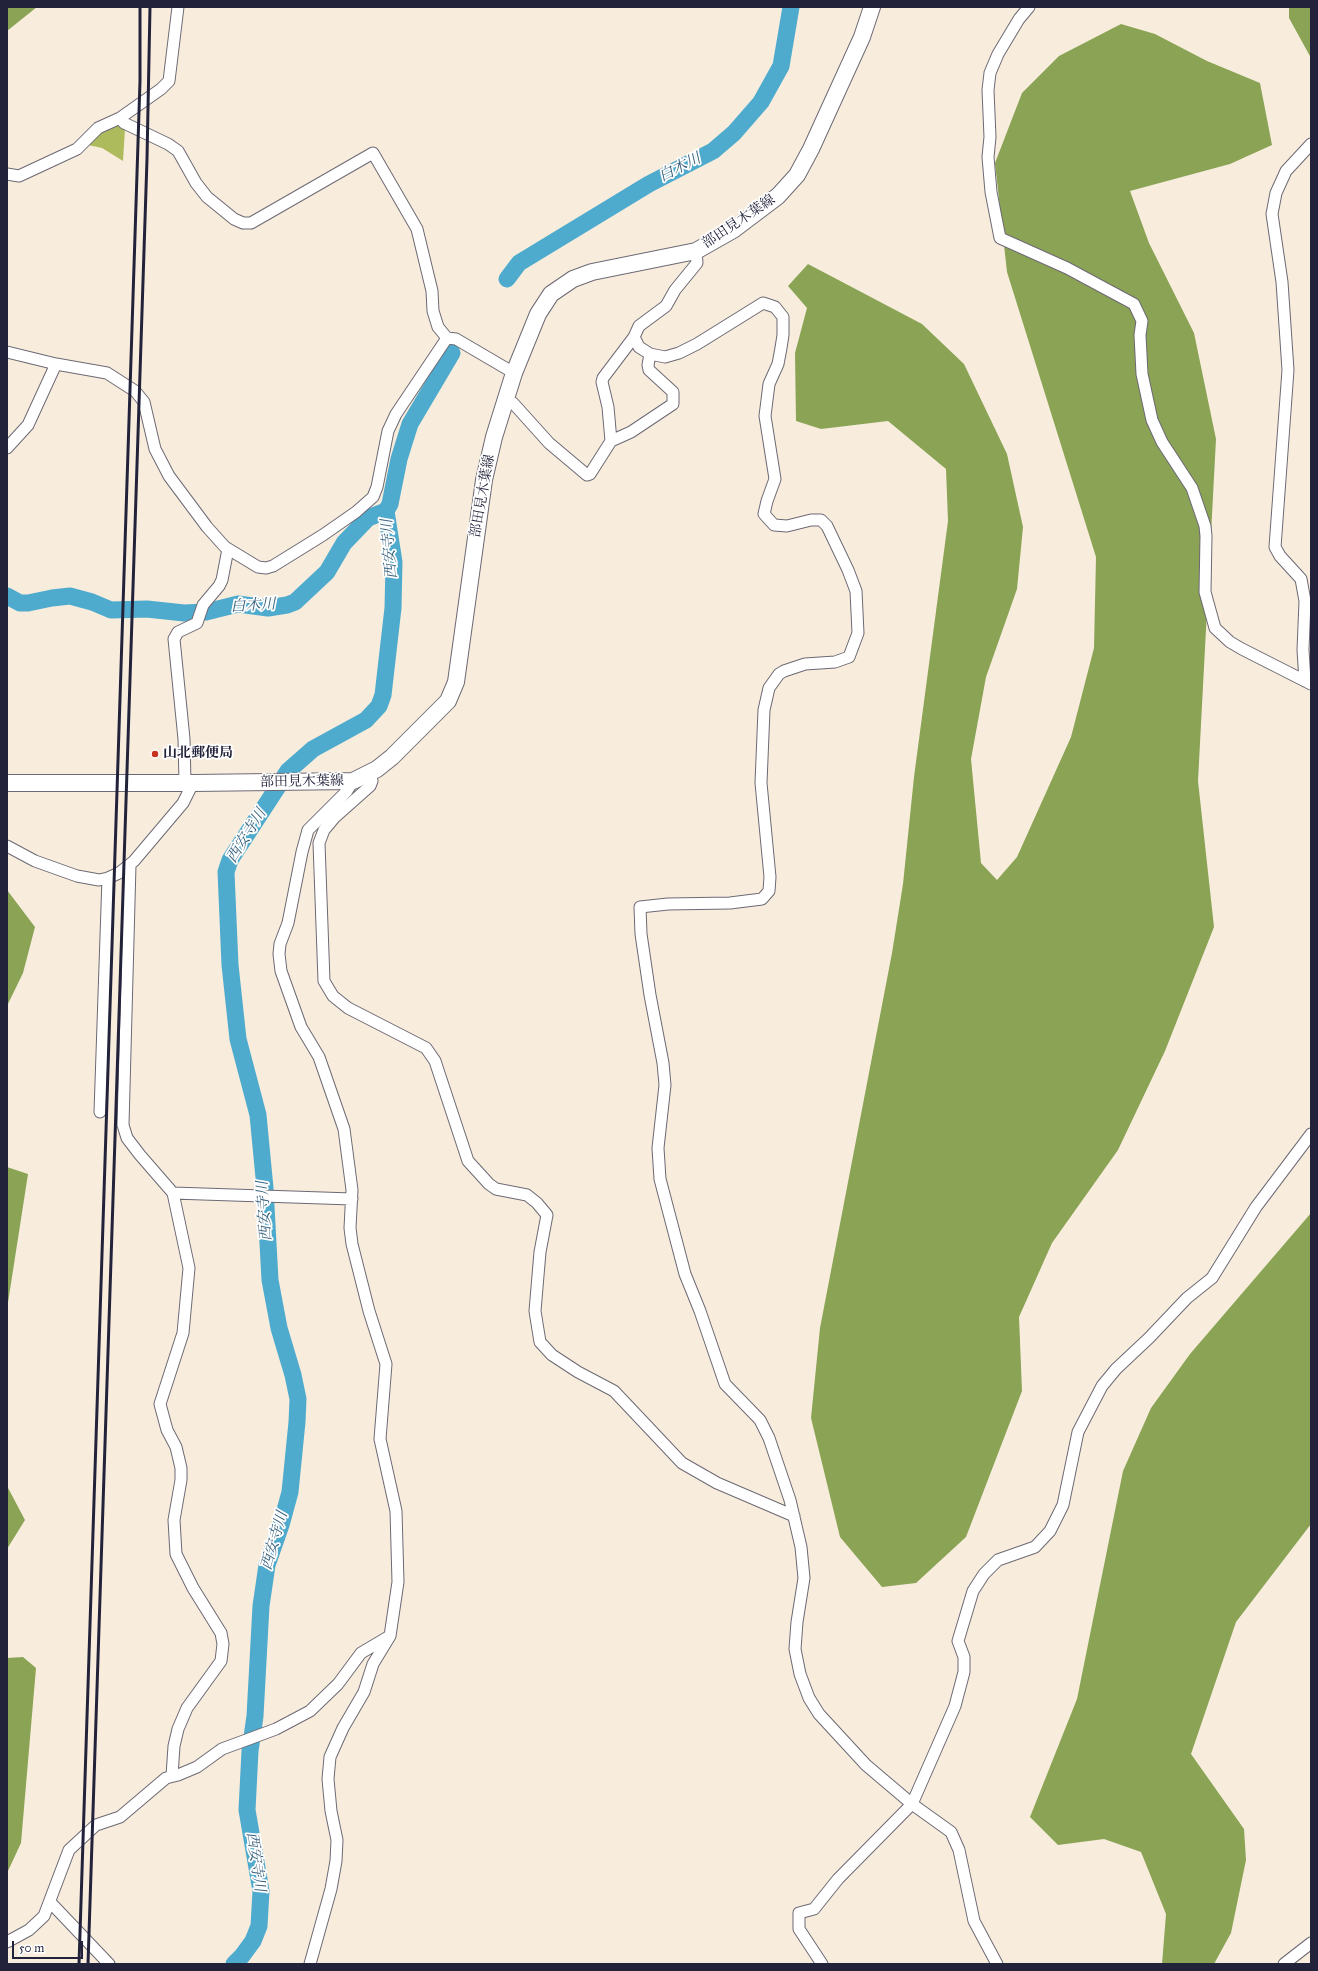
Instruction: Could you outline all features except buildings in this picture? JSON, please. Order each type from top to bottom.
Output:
[{"type":"main road","name":"部田見木葉線","points":[[7,783],[353,781],[370,772],[392,757],[448,701],[456,682],[484,480],[494,437],[514,373],[538,314],[551,294],[573,279],[592,272],[696,251],[753,216],[778,196],[797,175],[862,37],[872,7]]},
{"type":"street","points":[[7,174],[19,176],[78,149],[98,128],[120,118],[161,89],[169,81],[178,7]]},
{"type":"street","points":[[1029,7],[1019,19],[998,54],[990,73],[988,90],[990,137],[988,157],[991,192],[1000,238],[1067,268],[1134,304],[1142,321],[1140,335],[1142,374],[1152,420],[1162,442],[1192,488],[1204,526],[1206,536],[1205,592],[1215,628],[1230,642],[1242,650],[1308,682]]},
{"type":"street","points":[[120,118],[124,123],[168,144],[178,151],[192,177],[207,197],[234,219],[243,223],[251,223],[373,153],[417,229],[432,291],[433,311],[438,327],[447,338]]},
{"type":"street","points":[[1308,682],[1303,650],[1305,601],[1301,579],[1280,556],[1275,547],[1288,370],[1282,282],[1272,214],[1276,193],[1286,171],[1311,144]]},
{"type":"street","points":[[611,441],[608,407],[602,382],[603,378],[634,337],[639,326],[666,306],[675,290],[697,263],[696,251]]},
{"type":"street","points":[[634,337],[639,347],[650,354],[665,357],[679,353],[764,303],[775,307],[783,317],[783,335],[778,364],[769,384],[765,416],[775,479],[764,514],[774,525],[780,526],[787,526],[811,520],[821,520],[827,526],[837,545],[856,591],[858,633],[849,656],[835,662],[805,664],[784,671],[779,674],[769,688],[764,710],[761,783],[770,877],[769,891],[762,899],[730,904],[668,904],[640,907],[641,934],[650,995],[664,1064],[665,1085],[658,1148],[660,1179],[673,1234],[685,1274],[700,1311],[725,1384],[760,1420],[771,1445],[794,1516],[801,1547],[804,1578],[797,1622],[795,1649],[800,1674],[809,1698],[819,1714],[866,1765],[912,1804],[951,1832],[959,1850],[974,1921],[996,1964]]},
{"type":"street","points":[[447,338],[456,338],[514,373]]},
{"type":"street","points":[[7,352],[56,364],[108,373],[135,391],[144,402],[155,449],[169,476],[207,527],[228,549],[258,567],[266,568],[273,566],[351,516],[373,497],[377,487],[388,431],[396,414],[447,338]]},
{"type":"street","points":[[506,401],[513,403],[526,420],[549,443],[587,475],[590,474],[611,441],[631,432],[673,404],[673,392],[649,370],[648,365],[650,354]]},
{"type":"street","points":[[7,448],[28,424],[56,364]]},
{"type":"street","points":[[7,846],[35,861],[77,876],[99,880],[108,878],[130,865],[183,803],[189,783],[174,638],[178,632],[197,623],[203,605],[219,586],[222,580],[228,549]]},
{"type":"street","points":[[370,772],[372,781],[370,786],[334,818],[324,830],[319,843],[324,982],[333,996],[348,1008],[426,1048],[435,1061],[468,1161],[489,1184],[496,1189],[527,1195],[537,1203],[547,1215],[540,1252],[534,1311],[540,1342],[552,1355],[578,1372],[614,1391],[682,1463],[717,1483],[794,1516]]},
{"type":"street","points":[[310,1964],[331,1889],[336,1861],[337,1840],[331,1811],[328,1779],[330,1757],[343,1728],[364,1692],[373,1664],[390,1636],[398,1582],[398,1529],[396,1511],[380,1439],[386,1364],[369,1311],[352,1244],[350,1228],[352,1190],[344,1129],[320,1057],[301,1027],[281,971],[279,954],[280,944],[288,923],[302,852],[308,830],[347,791],[353,781]]},
{"type":"street","points":[[130,865],[123,1124],[127,1138],[173,1193],[189,1268],[183,1332],[160,1404],[167,1430],[176,1447],[181,1468],[181,1480],[174,1520],[176,1554],[193,1588],[221,1633],[223,1644],[221,1661],[187,1708],[178,1729],[174,1746],[172,1776]]},
{"type":"street","points":[[100,1112],[108,878]]},
{"type":"street","points":[[822,1964],[799,1929],[799,1913],[814,1909],[838,1879],[912,1804],[955,1706],[964,1672],[964,1657],[958,1641],[973,1591],[984,1574],[998,1560],[1035,1547],[1050,1531],[1063,1505],[1078,1432],[1102,1386],[1116,1368],[1149,1338],[1187,1298],[1212,1278],[1256,1208],[1286,1170],[1311,1134]]},
{"type":"street","points":[[173,1193],[352,1199]]},
{"type":"street","points":[[7,1942],[34,1926],[44,1916],[69,1850],[96,1825],[120,1817],[166,1778],[197,1767],[222,1749],[276,1729],[310,1710],[338,1684],[361,1653],[390,1636]]},
{"type":"street","points":[[50,1902],[109,1964]]},
{"type":"street","points":[[1284,1964],[1311,1943]]},
{"type":"green space","points":[[7,7],[37,7],[7,31]]},
{"type":"green space","points":[[1289,7],[1311,7],[1311,58],[1289,18]]},
{"type":"green space","points":[[1121,24],[1155,34],[1207,61],[1260,83],[1272,145],[1230,164],[1130,191],[1149,243],[1194,333],[1216,439],[1198,781],[1214,927],[1165,1051],[1118,1150],[1052,1243],[1019,1317],[1022,1391],[966,1537],[916,1583],[882,1587],[840,1537],[811,1418],[820,1328],[892,953],[903,884],[914,777],[948,521],[946,469],[888,421],[821,429],[796,421],[795,353],[807,308],[788,286],[808,264],[922,324],[964,364],[1007,454],[1023,527],[1017,589],[986,677],[971,759],[981,863],[997,880],[1017,857],[1071,737],[1094,648],[1096,557],[1007,272],[995,163],[1022,93],[1059,56]]},
{"type":"green space","points":[[112,123],[125,129],[123,161],[102,148],[88,145],[99,131]]},
{"type":"green space","points":[[7,890],[35,927],[23,973],[7,1006]]},
{"type":"green space","points":[[7,1167],[28,1174],[7,1309]]},
{"type":"green space","points":[[1311,1213],[1311,1524],[1236,1622],[1191,1754],[1244,1829],[1246,1860],[1231,1933],[1214,1964],[1162,1964],[1166,1914],[1141,1852],[1104,1839],[1058,1845],[1030,1817],[1077,1699],[1123,1471],[1151,1408],[1190,1354]]},
{"type":"green space","points":[[7,1486],[25,1520],[7,1549]]},
{"type":"green space","points":[[23,1657],[36,1668],[21,1843],[7,1873],[7,1658]]},
{"type":"waterway","name":"白木川","points":[[507,279],[519,263],[649,184],[713,151],[734,133],[761,102],[781,66],[791,7]]},
{"type":"waterway","name":"白木川","points":[[7,596],[20,603],[70,596],[92,602],[111,610],[147,609],[184,613],[206,612],[238,604],[268,608],[295,602],[327,572],[344,543],[368,518],[386,511],[390,504],[399,459],[410,424],[452,353]]},
{"type":"waterway","name":"西安寺川","points":[[234,1964],[253,1941],[259,1926],[261,1891],[247,1810],[250,1751],[255,1716],[261,1606],[267,1565],[281,1525],[290,1492],[298,1399],[293,1375],[279,1328],[270,1280],[265,1188],[258,1115],[238,1039],[230,965],[226,872],[230,860],[288,771],[313,749],[366,720],[379,706],[383,695],[393,608],[394,562],[386,511]]},
{"type":"railway","points":[[79,1964],[140,81],[140,7]]},
{"type":"railway","points":[[88,1964],[147,159],[150,7]]},
{"type":"place","name":"山北郵便局","points":[[155,754]]}]
